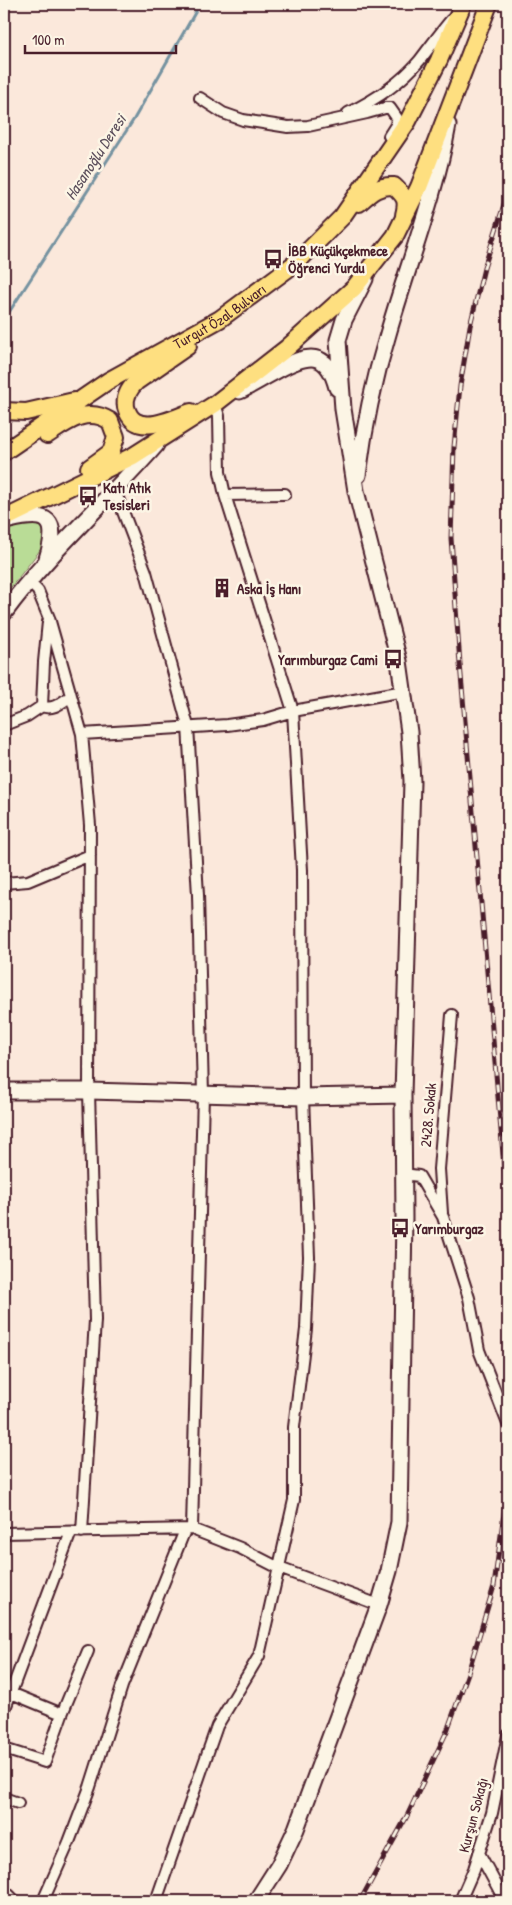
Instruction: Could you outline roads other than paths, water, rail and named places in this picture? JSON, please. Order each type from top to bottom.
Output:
[{"type":"main road","points":[[4,520],[133,456],[214,404],[293,342],[354,288],[396,236],[419,187],[489,4]]},
{"type":"main road","name":"Turgut Özal Bulvarı","points":[[4,452],[108,381],[220,318],[297,262],[342,217],[408,121],[425,91],[461,7]]},
{"type":"main road","points":[[342,217],[374,189],[383,185],[394,186],[404,195],[406,202],[405,213],[396,236]]},
{"type":"main road","points":[[214,404],[155,424],[143,426],[134,421],[128,414],[126,397],[130,388],[136,382],[179,354],[220,318]]},
{"type":"main road","points":[[4,411],[26,412],[83,399]]},
{"type":"main road","points":[[4,460],[52,431],[84,415],[94,414],[110,421],[116,437],[111,452],[105,458],[31,507]]},
{"type":"street","points":[[332,120],[377,98],[398,82],[419,61],[461,7]]},
{"type":"street","points":[[200,98],[223,113],[243,120],[265,125],[288,127],[308,126],[390,108],[397,118],[396,125],[383,145],[372,175]]},
{"type":"street","points":[[356,492],[362,441],[372,397],[388,334],[426,217],[440,164],[452,100]]},
{"type":"street","points":[[256,1901],[279,1865],[296,1829],[379,1605],[396,1541],[399,1513],[403,1095],[412,781],[404,691],[394,635],[356,492],[343,409],[338,340],[344,320],[373,264]]},
{"type":"street","points":[[156,1901],[217,1726],[259,1656],[294,1500],[294,1427],[306,1329],[310,1257],[303,1097],[302,870],[293,711],[225,495],[220,472],[220,416],[214,404],[291,363],[302,358],[313,357],[326,364],[332,372],[343,409]]},
{"type":"street","points":[[4,613],[46,560],[63,546],[114,488],[138,466],[162,438]]},
{"type":"street","points":[[42,1901],[73,1833],[90,1787],[122,1686],[188,1530],[203,1094],[198,895],[188,726],[146,572],[114,488]]},
{"type":"street","points":[[225,495],[285,494]]},
{"type":"street","points":[[4,520],[40,516],[46,520],[51,526],[52,540],[46,560]]},
{"type":"street","points":[[28,581],[38,592],[48,618],[82,734],[90,824],[90,1091],[96,1320],[82,1532]]},
{"type":"street","points":[[42,706],[48,618]]},
{"type":"street","points":[[82,734],[227,725],[263,720],[293,711],[404,691]]},
{"type":"street","points":[[42,706],[48,708],[58,706],[71,696]]},
{"type":"street","points":[[4,725],[27,716],[42,706]]},
{"type":"street","points":[[4,883],[28,881],[90,855]]},
{"type":"street","name":"2428. Sokak","points":[[443,1217],[439,1169],[452,1015]]},
{"type":"street","points":[[4,1091],[90,1091],[303,1097],[403,1095]]},
{"type":"street","points":[[403,1174],[419,1176],[443,1217],[469,1298],[479,1350],[508,1424]]},
{"type":"street","points":[[4,1533],[188,1530],[240,1548],[279,1568],[379,1605]]},
{"type":"street","points":[[4,1711],[71,1532]]},
{"type":"street","points":[[4,1749],[45,1762],[88,1651]]},
{"type":"street","points":[[10,1693],[62,1714]]},
{"type":"street","name":"Kurşun Sokağı","points":[[460,1901],[492,1813],[508,1735]]},
{"type":"street","points":[[4,1798],[18,1803]]},
{"type":"street","points":[[479,1852],[505,1901]]},
{"type":"street","points":[[4,1890],[15,1901]]},
{"type":"waterway","name":"Hasanoğlu Deresi","points":[[4,320],[134,119],[200,4]]},
{"type":"railway","points":[[508,192],[484,268],[470,326],[460,386],[454,447],[451,538],[460,664],[508,1211]]},
{"type":"railway","points":[[360,1901],[407,1816],[447,1731],[468,1673],[494,1586],[508,1484]]},
{"type":"place","name":"İBB Küçükçekmece Öğrenci Yurdu","points":[[273,259]]},
{"type":"place","name":"Katı Atık Tesisleri","points":[[88,496]]},
{"type":"place","name":"Aska İş Hanı","points":[[222,588]]},
{"type":"place","name":"Yarımburgaz Cami","points":[[393,659]]},
{"type":"place","name":"Yarımburgaz","points":[[400,1228]]}]
